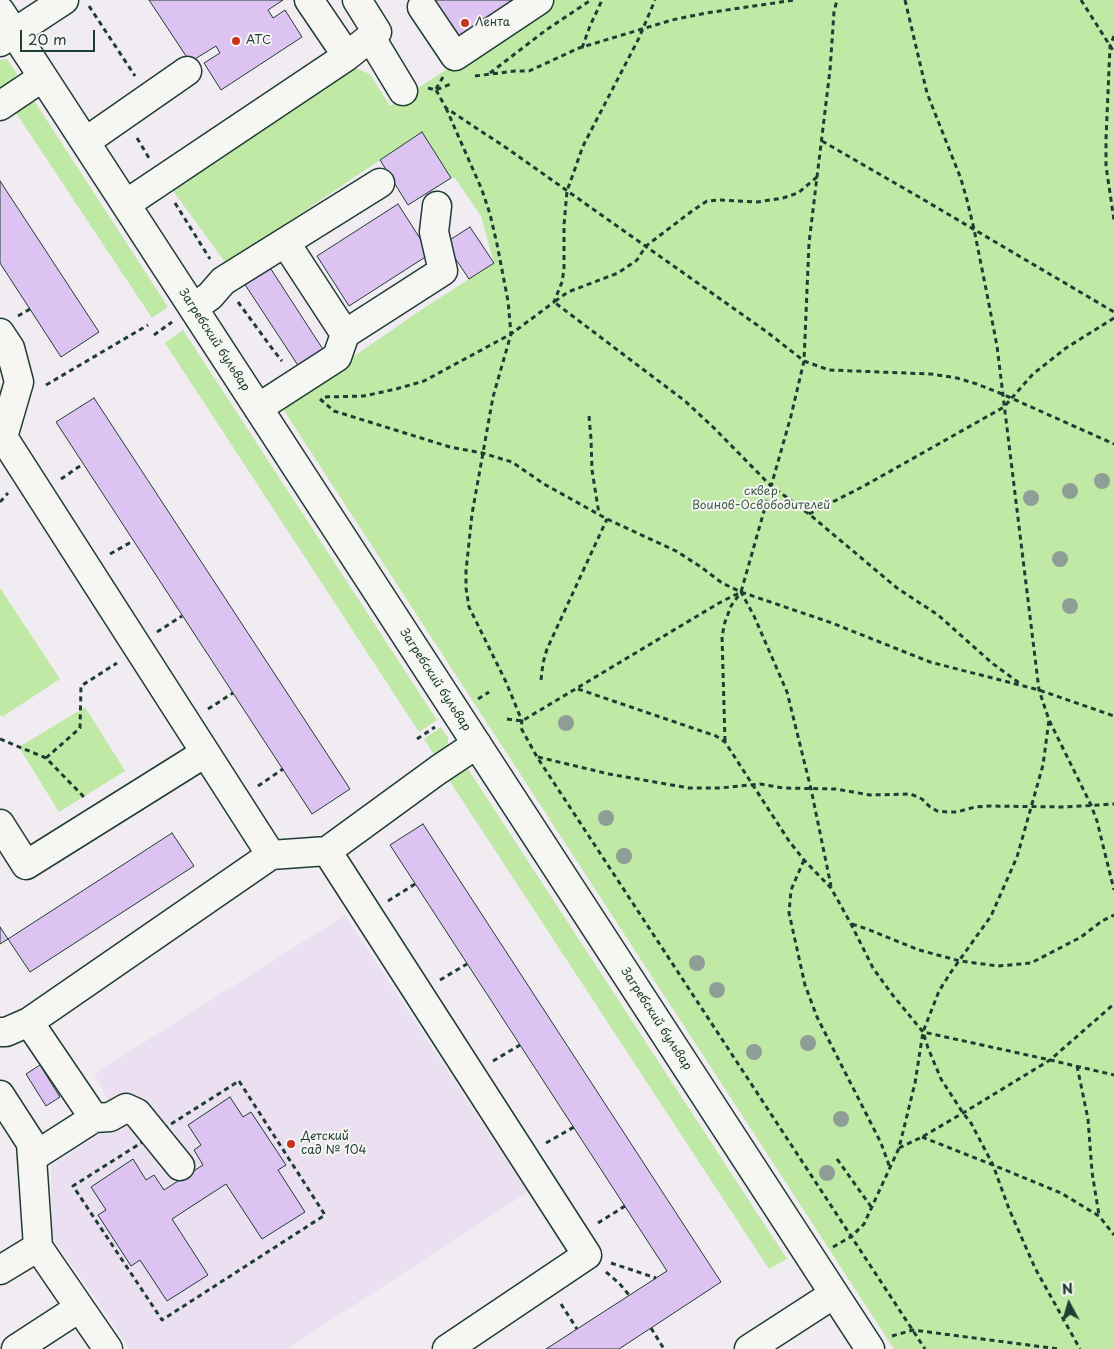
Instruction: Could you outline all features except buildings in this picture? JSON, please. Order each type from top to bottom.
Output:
[{"type":"street","points":[[5,29],[64,0]]},
{"type":"street","points":[[309,0],[347,56]]},
{"type":"street","points":[[126,204],[347,56],[377,32],[357,0]]},
{"type":"street","points":[[422,7],[455,56],[539,0]]},
{"type":"street","name":"Загребский бульвар","points":[[5,29],[43,77],[126,204],[185,314],[258,408],[834,1294],[881,1343]]},
{"type":"street","points":[[370,38],[403,91]]},
{"type":"street","points":[[85,142],[187,71]]},
{"type":"street","points":[[0,106],[43,77]]},
{"type":"street","points":[[185,314],[210,296],[223,281],[380,183]]},
{"type":"street","points":[[258,408],[337,357],[345,334],[443,271],[434,232],[437,206]]},
{"type":"street","points":[[285,242],[345,334]]},
{"type":"street","points":[[0,333],[10,348],[19,382],[2,438],[271,855]]},
{"type":"street","points":[[0,1032],[6,1032],[29,1022],[271,855],[327,851],[477,744]]},
{"type":"street","points":[[0,824],[26,865],[206,753]]},
{"type":"street","points":[[327,851],[581,1246],[446,1349]]},
{"type":"street","points":[[29,1022],[94,1118]]},
{"type":"street","points":[[0,1095],[31,1143],[38,1247],[108,1349]]},
{"type":"street","points":[[33,1157],[94,1118],[110,1117],[126,1108],[137,1113],[180,1166]]},
{"type":"street","points":[[0,1270],[38,1247]]},
{"type":"street","points":[[749,1349],[834,1294]]},
{"type":"street","points":[[16,1349],[79,1308]]},
{"type":"path","points":[[86,0],[149,97]]},
{"type":"path","points":[[490,73],[546,30],[591,0]]},
{"type":"path","points":[[582,48],[602,0]]},
{"type":"path","points":[[554,302],[562,282],[564,269],[564,225],[567,191],[583,146],[639,38],[655,0]]},
{"type":"path","points":[[467,77],[490,73],[529,71],[582,48],[672,20],[795,0]]},
{"type":"path","points":[[725,742],[722,636],[730,606],[741,592],[791,416],[804,361],[809,243],[830,70],[836,0]]},
{"type":"path","points":[[905,0],[927,93],[960,180],[974,230],[996,346],[1039,690],[1049,720],[1091,805],[1114,890]]},
{"type":"path","points":[[1081,0],[1114,52]]},
{"type":"path","points":[[1114,36],[1110,46],[1106,139],[1106,166],[1114,220]]},
{"type":"path","points":[[460,80],[436,90],[446,108],[482,190],[490,214],[498,244],[511,334],[493,397],[472,514],[467,563],[466,588],[468,607],[496,661],[522,721],[521,728],[537,757],[925,1349]]},
{"type":"path","points":[[446,108],[646,246],[767,332],[804,361],[829,370],[957,378],[1012,398],[1114,444]]},
{"type":"path","points":[[125,115],[162,181],[223,281],[274,351],[300,381]]},
{"type":"path","points":[[822,141],[1114,312]]},
{"type":"path","points":[[817,177],[798,193],[783,198],[758,202],[707,201],[646,246],[637,260],[618,273],[568,292],[511,334],[424,381],[364,396],[318,397],[334,411],[450,447],[482,453],[512,462],[544,484],[607,519],[676,551],[701,566],[722,583],[741,592],[832,623],[930,662],[1039,690],[1114,716]]},
{"type":"path","points":[[554,302],[685,401],[770,486],[809,514],[897,588],[938,616],[992,663],[1025,686]]},
{"type":"path","points":[[154,335],[185,314]]},
{"type":"path","points":[[809,514],[864,486],[1004,406],[1033,374],[1066,348],[1114,318]]},
{"type":"path","points":[[19,382],[42,387],[148,325]]},
{"type":"path","points":[[589,416],[592,470],[599,514]]},
{"type":"path","points":[[541,680],[543,663],[548,649],[607,519]]},
{"type":"path","points":[[507,719],[522,721],[719,603],[741,592]]},
{"type":"path","points":[[741,592],[754,616],[787,692],[812,789],[831,888]]},
{"type":"path","points":[[46,758],[80,728],[81,686],[139,649]]},
{"type":"path","points":[[577,689],[716,736],[725,742],[789,841],[831,888],[874,968],[891,993],[923,1032],[941,1079],[963,1113],[972,1123],[993,1165],[1036,1268],[1080,1349]]},
{"type":"path","points":[[473,702],[489,692]]},
{"type":"path","points":[[836,1246],[852,1236],[864,1224],[872,1208],[899,1148],[915,1083],[923,1032],[939,991],[991,916],[1017,857],[1043,765],[1049,720]]},
{"type":"path","points":[[417,738],[440,724]]},
{"type":"path","points":[[0,739],[46,758],[85,798],[99,820]]},
{"type":"path","points":[[537,757],[609,774],[689,788],[720,788],[760,784],[783,788],[836,789],[870,795],[911,794],[922,799],[937,811],[948,812],[989,806],[1065,807],[1114,804]]},
{"type":"path","points":[[804,860],[791,890],[789,913],[805,985],[817,1017],[881,1143],[890,1168]]},
{"type":"path","points":[[851,924],[919,950],[960,961],[998,966],[1031,963],[1081,936],[1114,915]]},
{"type":"path","points":[[899,1148],[922,1137],[1050,1060],[1114,1004]]},
{"type":"path","points":[[923,1032],[1114,1075]]},
{"type":"path","points":[[471,1074],[520,1045]]},
{"type":"path","points":[[1077,1066],[1088,1119],[1092,1172],[1099,1216]]},
{"type":"path","points":[[239,1081],[324,1215],[162,1320],[73,1186],[154,1135],[239,1081]]},
{"type":"path","points":[[524,1157],[574,1127]]},
{"type":"path","points":[[922,1137],[1061,1193],[1099,1216],[1114,1235]]},
{"type":"path","points":[[837,1159],[872,1208]]},
{"type":"path","points":[[581,1246],[625,1206]]},
{"type":"path","points":[[581,1246],[656,1278]]},
{"type":"path","points":[[581,1246],[629,1295]]},
{"type":"path","points":[[651,1328],[664,1349]]},
{"type":"path","points":[[881,1343],[913,1330],[1059,1349]]},
{"type":"shaded area","name":"Детский сад № 104","points":[[345,915],[528,1192],[287,1349],[130,1349],[52,1237],[51,1165],[117,1123],[115,1115],[94,1074]]},
{"type":"green space","name":"сквер Воинов-Освободителей","points":[[554,0],[1114,0],[1114,1349],[894,1349],[281,406],[427,306],[494,263],[481,216],[455,178],[451,178],[422,133],[230,261],[225,262],[168,184],[351,69],[357,69],[370,74],[390,106]]},
{"type":"green space","points":[[7,59],[17,74],[4,94],[0,87],[0,60]]},
{"type":"green space","points":[[35,102],[168,307],[152,318],[12,107]]},
{"type":"green space","points":[[183,330],[437,720],[419,732],[165,343]]},
{"type":"green space","points":[[0,588],[60,679],[2,717],[0,714]]},
{"type":"green space","points":[[85,707],[125,771],[59,812],[19,747]]},
{"type":"green space","points":[[441,727],[448,738],[448,744],[435,756],[424,739]]},
{"type":"green space","points":[[466,766],[787,1259],[769,1269],[447,777]]},
{"type":"place","name":"Лента","points":[[465,23]]},
{"type":"place","name":"АТС","points":[[236,41]]},
{"type":"place","name":"Детский сад № 104","points":[[291,1144]]}]
